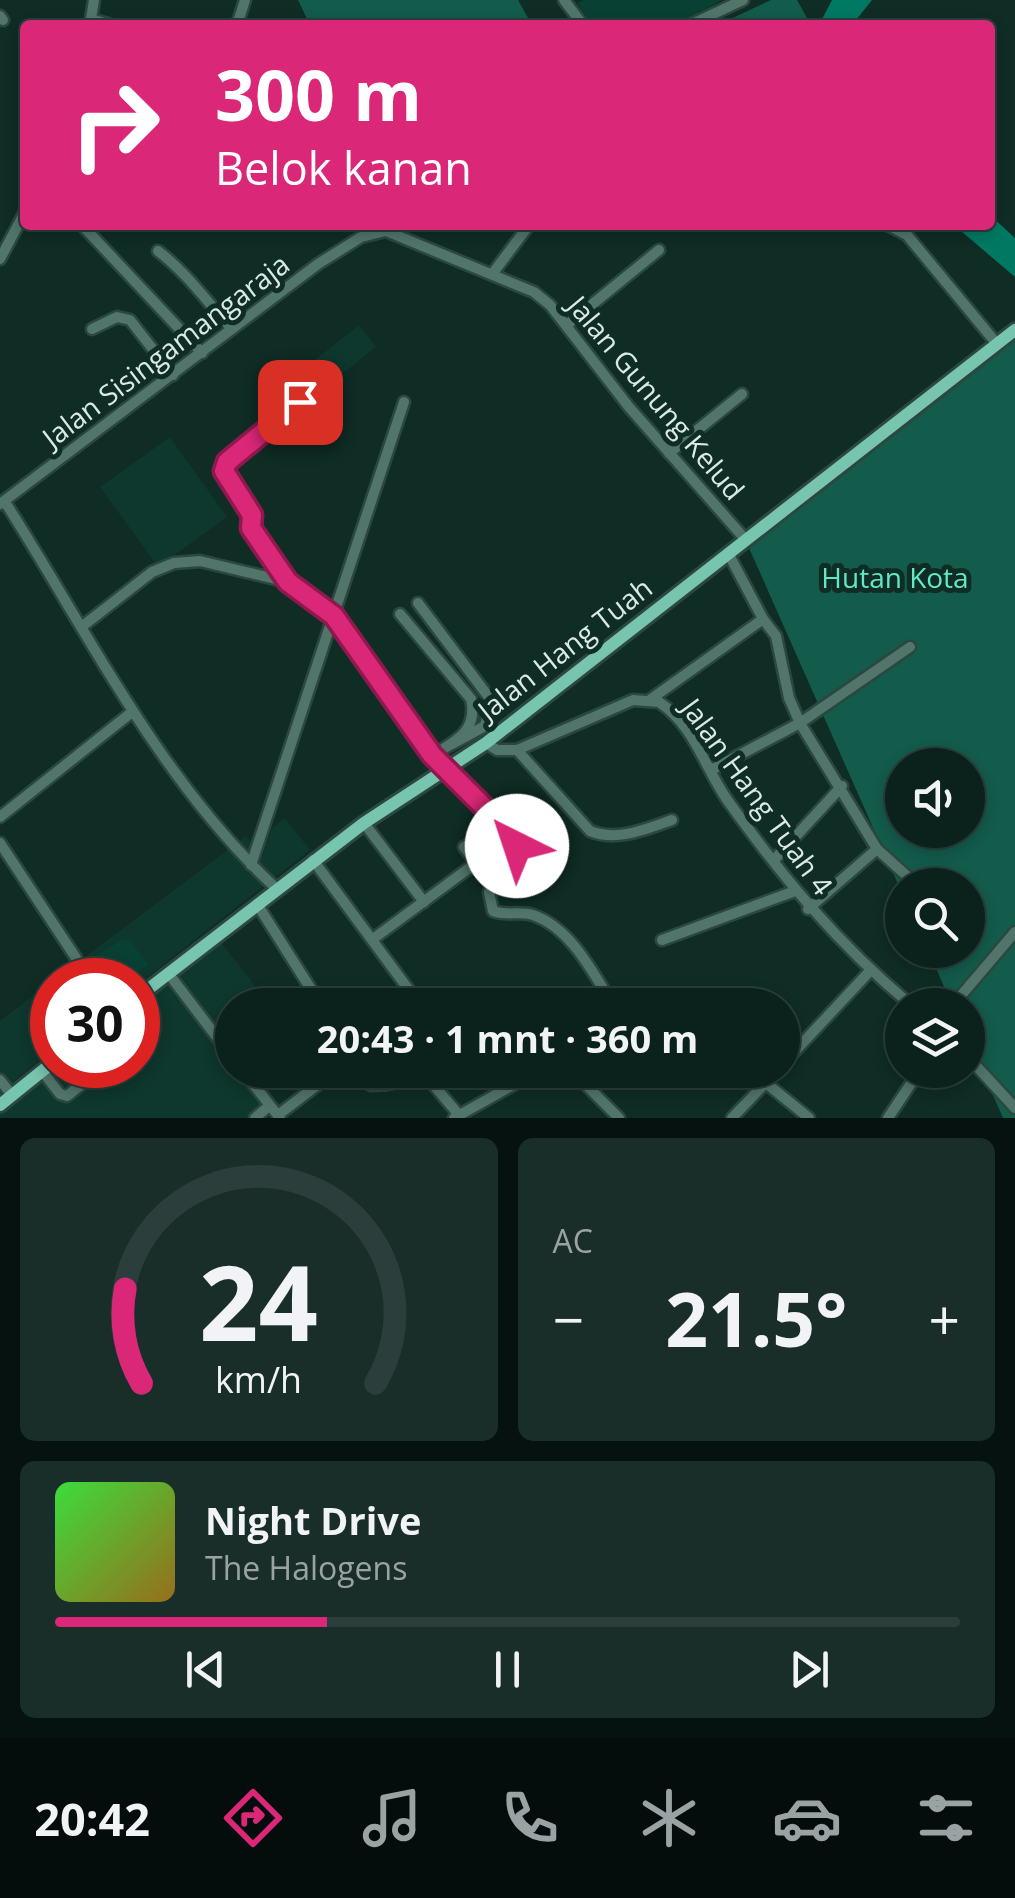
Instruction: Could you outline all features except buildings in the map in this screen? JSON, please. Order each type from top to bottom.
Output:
[{"type":"main road","name":"Jalan Hang Tuah","points":[[160,979],[313,860],[486,742],[1015,330]]},
{"type":"main road","points":[[6,1100],[30,1081]]},
{"type":"street","points":[[700,20],[742,0]]},
{"type":"street","points":[[0,259],[20,221]]},
{"type":"street","points":[[87,230],[202,353]]},
{"type":"street","name":"Jalan Gunung Kelud","points":[[393,230],[534,292],[568,324],[629,407],[745,539]]},
{"type":"street","points":[[493,273],[525,230]]},
{"type":"street","points":[[898,230],[907,235],[997,344]]},
{"type":"street","name":"Jalan Sisingamangaraja","points":[[2,503],[360,231]]},
{"type":"street","points":[[568,324],[659,250]]},
{"type":"street","points":[[158,251],[184,270],[196,291],[232,330]]},
{"type":"street","points":[[92,330],[117,317],[130,320],[172,375]]},
{"type":"street","points":[[669,453],[742,394]]},
{"type":"street","points":[[300,402],[232,454],[224,471],[252,515],[251,528],[288,582],[334,616],[432,755],[502,826],[518,853],[488,892],[493,911],[532,915],[558,932],[580,953],[602,988]]},
{"type":"street","points":[[251,865],[404,402]]},
{"type":"street","points":[[2,503],[84,625],[132,712],[251,865],[277,889]]},
{"type":"street","points":[[728,553],[776,636],[800,723],[842,786],[876,849],[897,868]]},
{"type":"street","points":[[84,625],[152,572],[174,563],[200,561],[288,582]]},
{"type":"street","points":[[418,603],[491,700],[485,726],[432,755]]},
{"type":"street","points":[[400,614],[470,699],[474,715],[468,731],[452,744]]},
{"type":"street","points":[[651,699],[763,619]]},
{"type":"street","points":[[711,770],[800,723],[910,647]]},
{"type":"street","name":"Jalan Hang Tuah 4","points":[[517,750],[633,700],[651,699],[667,708],[687,730],[808,909],[889,988]]},
{"type":"street","points":[[0,816],[132,712]]},
{"type":"street","points":[[486,742],[498,750],[517,750],[590,831],[608,836],[638,832],[672,820]]},
{"type":"street","points":[[774,860],[842,786]]},
{"type":"street","points":[[364,823],[424,902]]},
{"type":"street","points":[[372,939],[476,863],[464,848],[502,826]]},
{"type":"street","points":[[0,843],[76,958]]},
{"type":"street","points":[[808,909],[876,849]]},
{"type":"street","points":[[313,860],[408,988]]},
{"type":"street","points":[[662,940],[795,891]]},
{"type":"street","points":[[258,904],[311,988]]},
{"type":"street","points":[[967,988],[1015,932]]},
{"type":"street","points":[[800,1046],[869,972]]},
{"type":"street","points":[[168,973],[215,1035]]},
{"type":"street","points":[[985,1076],[1014,1107],[1004,1118]]},
{"type":"street","points":[[0,1080],[6,1100]]},
{"type":"street","points":[[256,1088],[279,1117],[315,1088]]},
{"type":"street","points":[[438,1088],[464,1115],[510,1088]]},
{"type":"street","points":[[589,1088],[619,1118]]},
{"type":"street","points":[[732,1118],[760,1088]]},
{"type":"street","points":[[773,1088],[809,1118]]},
{"type":"street","points":[[888,1118],[908,1088]]},
{"type":"street","points":[[256,1118],[270,1106]]},
{"type":"shaded area","points":[[832,0],[872,0],[856,20],[822,20]]},
{"type":"shaded area","points":[[995,220],[1015,238],[1015,277],[960,230],[995,230]]},
{"type":"shaded area","points":[[359,325],[376,347],[309,400],[292,378]]},
{"type":"shaded area","points":[[170,437],[227,517],[158,567],[100,487]]},
{"type":"shaded area","points":[[285,818],[310,850],[160,967],[160,958],[83,958],[246,836],[262,857],[272,828]]},
{"type":"shaded area","points":[[220,941],[257,988],[215,988],[215,1088],[268,1088],[261,1107],[247,1118],[0,1118],[0,1113],[31,1088],[160,1088],[160,988]]},
{"type":"shaded area","points":[[30,998],[30,1068],[0,1092],[0,1021]]},
{"type":"green space","points":[[298,0],[518,0],[529,20],[308,20]]},
{"type":"green space","points":[[771,0],[797,0],[808,20],[729,20]]},
{"type":"green space","name":"Hutan Kota","points":[[1015,337],[1015,1118],[1003,1118],[985,1077],[985,988],[945,988],[936,968],[985,968],[985,868],[891,868],[745,539]]},
{"type":"route","points":[[300,402],[232,454],[224,471],[228,481],[252,515],[251,528],[288,582],[334,616],[432,755],[510,833],[517,846]]}]
